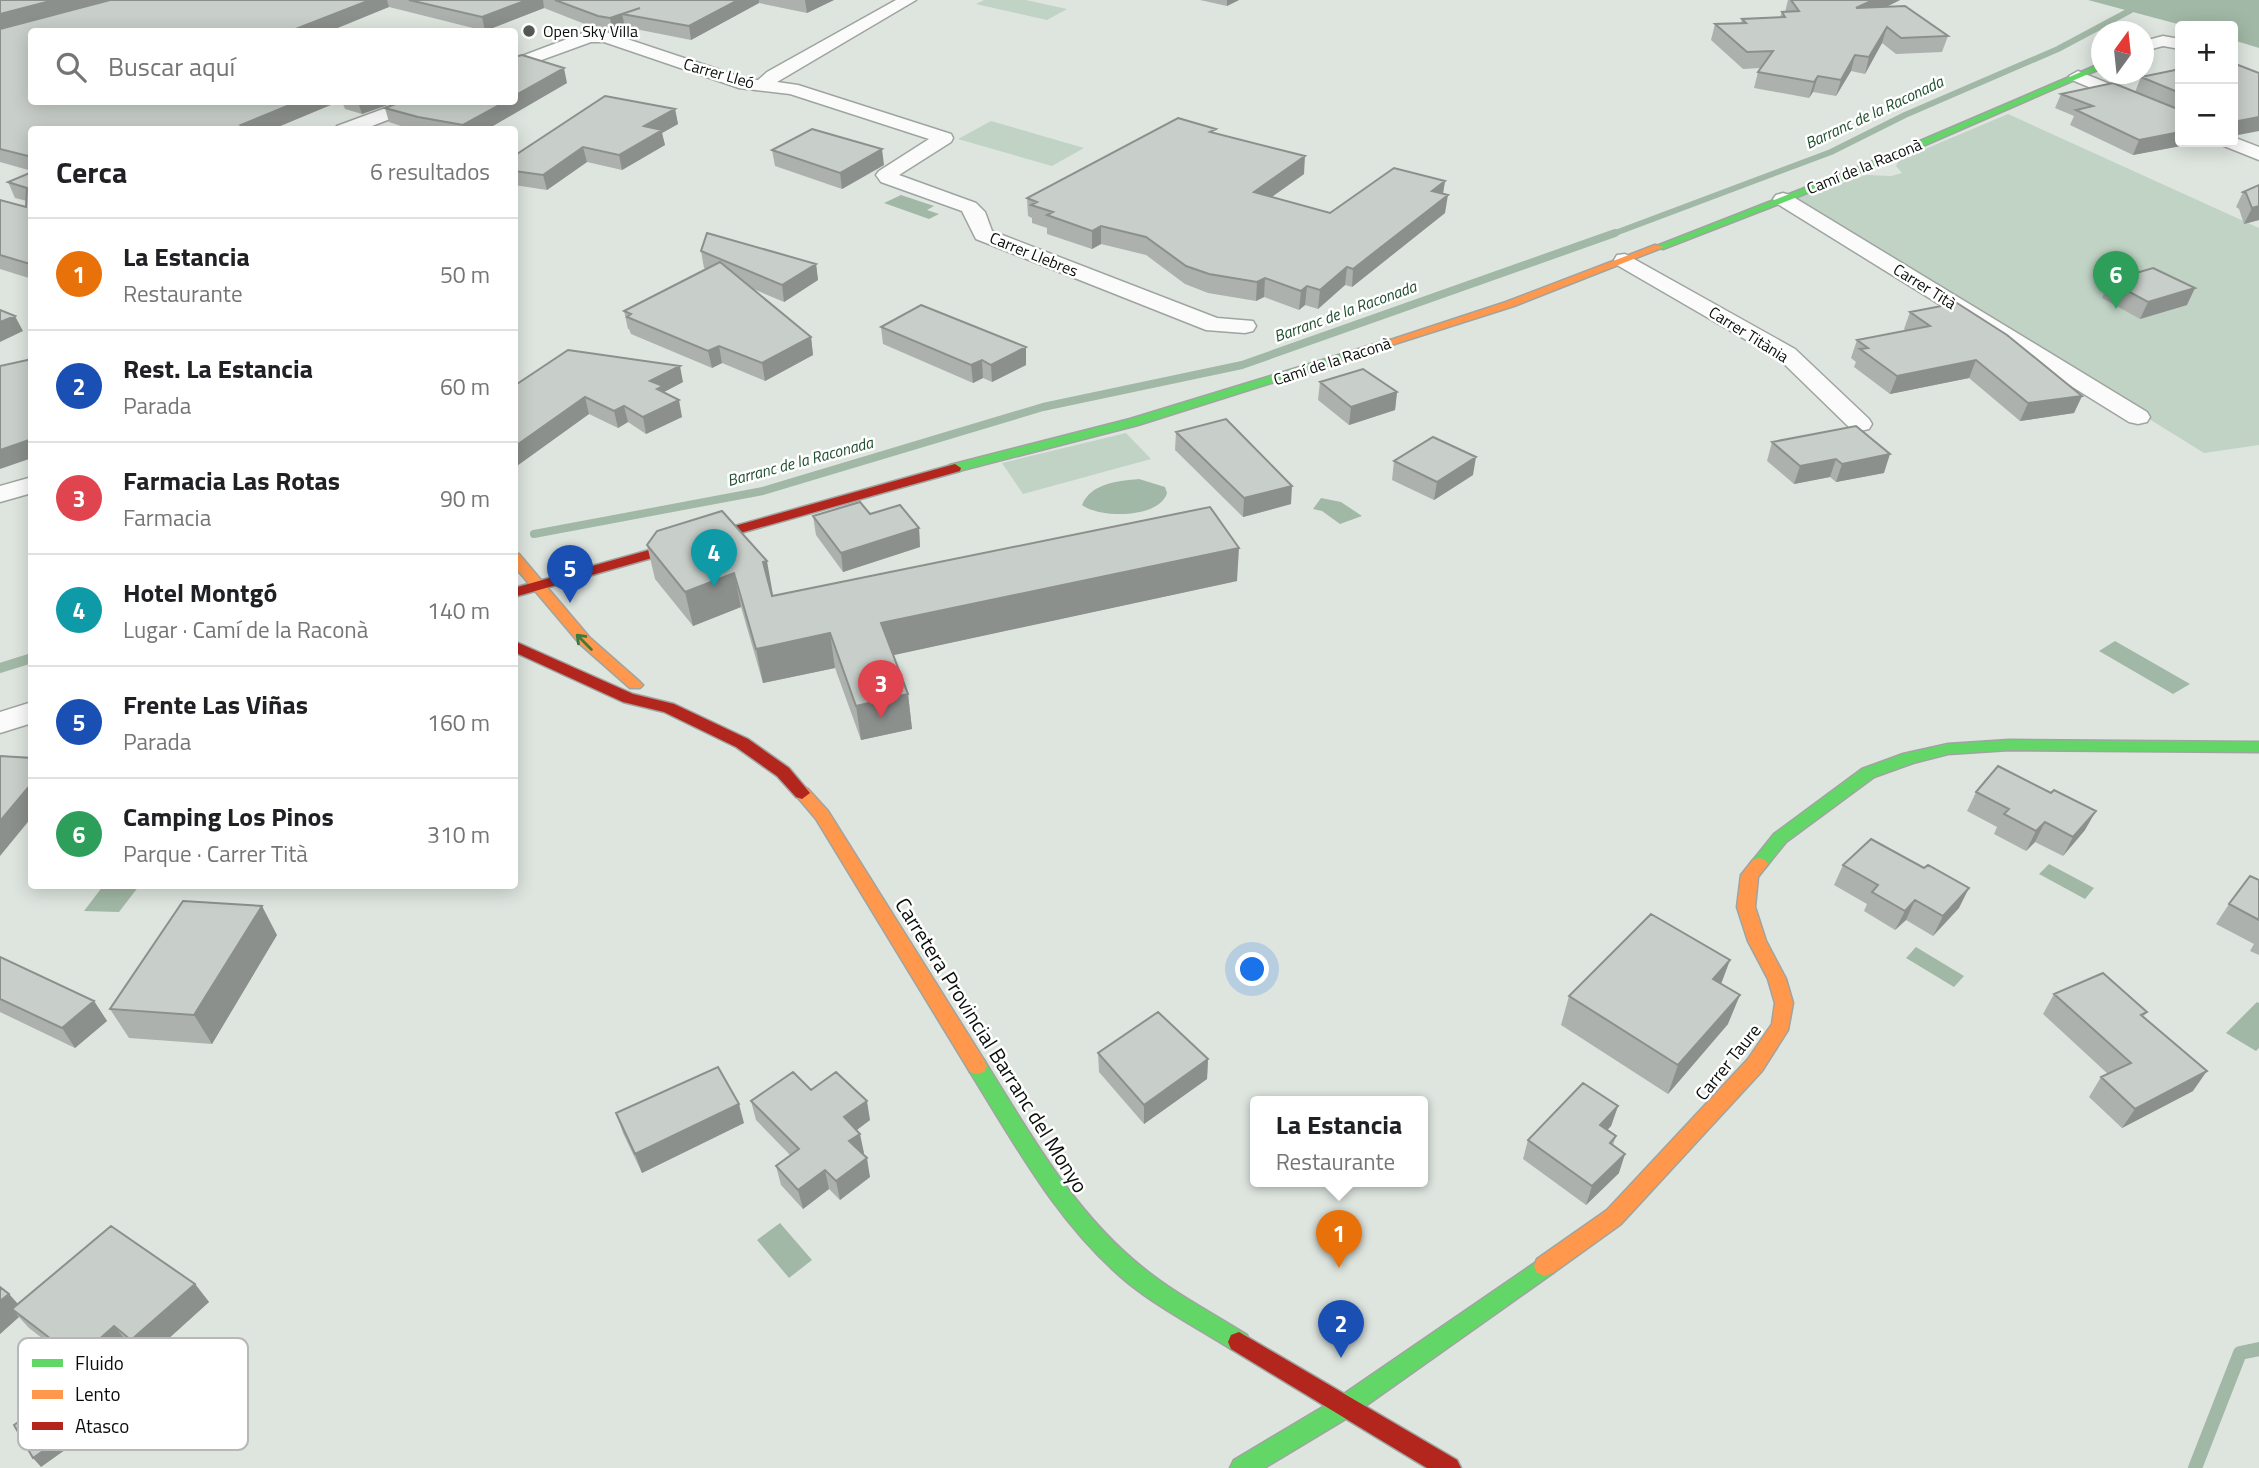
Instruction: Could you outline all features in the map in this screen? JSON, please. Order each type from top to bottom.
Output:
[{"type":"street","name":"Carrer Lleó","points":[[518,64],[584,39],[600,37],[744,84],[762,85],[773,76],[908,0]]},
{"type":"street","points":[[2154,44],[2164,41],[2175,43]]},
{"type":"street","name":"Camí de la Raconà","points":[[518,592],[915,478],[1133,422],[1510,304],[1874,164],[2091,70]]},
{"type":"street","points":[[2078,76],[2175,118]]},
{"type":"street","name":"Carrer Llebres","points":[[762,85],[792,89],[944,138],[886,175],[969,207],[975,212],[983,235],[1214,326],[1245,326]]},
{"type":"street","points":[[354,126],[409,105]]},
{"type":"street","points":[[2238,145],[2259,154]]},
{"type":"street","name":"Carrer Tità","points":[[1783,199],[2138,417]]},
{"type":"street","name":"Carrer Titània","points":[[1625,260],[1787,354],[1860,424]]},
{"type":"street","points":[[0,494],[28,486]]},
{"type":"street","points":[[518,562],[569,627],[610,667],[669,708]]},
{"type":"street","name":"Carretera Provincial Barranc del Monyo","points":[[518,648],[628,698],[669,708],[742,743],[783,772],[822,815],[1056,1193],[1097,1239],[1124,1266],[1154,1288],[1450,1468]]},
{"type":"street","points":[[0,723],[28,713]]},
{"type":"street","name":"Carrer Taure","points":[[1242,1468],[1346,1406],[1614,1217],[1755,1065],[1781,1025],[1784,1003],[1777,979],[1749,920],[1746,894],[1750,876],[1780,838],[1868,773],[1909,758],[1948,749],[2009,745],[2259,747]]},
{"type":"shaded area","points":[[984,0],[1026,0],[1067,9],[1047,20],[976,4]]},
{"type":"shaded area","points":[[2088,0],[2259,0],[2259,48],[2238,42],[2238,21],[2175,21],[2175,23]]},
{"type":"shaded area","points":[[2008,114],[2259,228],[2259,445],[2204,453],[1795,199],[1866,175],[1891,176],[1902,173],[1896,166],[1899,160]]},
{"type":"shaded area","points":[[991,121],[1084,148],[1052,166],[958,139]]},
{"type":"shaded area","points":[[901,195],[934,206],[927,210],[939,214],[929,219],[884,203]]},
{"type":"shaded area","points":[[1126,433],[1151,459],[1023,494],[1002,463]]},
{"type":"shaded area","points":[[1139,479],[1165,487],[1167,493],[1162,501],[1153,507],[1129,514],[1102,513],[1082,505],[1092,492],[1106,484]]},
{"type":"shaded area","points":[[1321,498],[1341,502],[1362,516],[1340,524],[1322,511],[1313,509]]},
{"type":"shaded area","points":[[2115,641],[2190,684],[2173,694],[2099,651]]},
{"type":"shaded area","points":[[2049,864],[2094,888],[2085,899],[2039,874]]},
{"type":"shaded area","points":[[101,889],[137,889],[119,912],[84,911]]},
{"type":"shaded area","points":[[1916,947],[1964,976],[1954,987],[1906,958]]},
{"type":"shaded area","points":[[2257,1002],[2259,1048],[2256,1051],[2226,1033]]},
{"type":"shaded area","points":[[780,1223],[812,1260],[789,1278],[757,1240]]},
{"type":"building","points":[[0,0],[54,0],[0,14]]},
{"type":"building","points":[[110,0],[370,0],[298,28],[28,28],[28,105],[290,105],[241,125],[244,126],[28,126],[28,156],[0,149],[0,29]]},
{"type":"building","points":[[409,0],[527,0],[482,17]]},
{"type":"building","points":[[555,0],[738,0],[689,26],[622,14],[610,18]]},
{"type":"building","points":[[1791,0],[1873,0],[1856,8],[1905,6],[1948,36],[1901,38],[1887,27],[1869,57],[1855,55],[1841,80],[1818,76],[1814,82],[1758,72],[1773,51],[1747,52],[1715,24],[1746,23],[1742,19],[1785,17],[1782,12],[1799,11]]},
{"type":"building","points":[[522,55],[564,68],[518,94],[518,56]]},
{"type":"building","points":[[2238,65],[2259,73],[2259,117],[2238,121]]},
{"type":"building","points":[[2175,70],[2175,91],[2154,82],[2154,74]]},
{"type":"building","points":[[2115,84],[2175,108],[2175,133],[2139,140],[2076,110],[2093,106],[2061,94]]},
{"type":"building","points":[[605,96],[675,109],[644,126],[662,130],[619,155],[583,147],[543,175],[518,172],[518,153]]},
{"type":"building","points":[[393,105],[500,105],[463,125],[385,108]]},
{"type":"building","points":[[1178,118],[1216,129],[1210,132],[1305,156],[1254,192],[1330,213],[1394,168],[1445,181],[1432,191],[1448,195],[1353,269],[1347,267],[1320,290],[1307,286],[1301,291],[1265,278],[1257,282],[1209,274],[1186,266],[1146,237],[1101,226],[1092,231],[1047,215],[1053,212],[1031,205],[1037,202],[1027,198]]},
{"type":"building","points":[[812,129],[882,149],[840,173],[772,150]]},
{"type":"building","points":[[28,174],[28,263],[0,255],[0,200],[26,207],[27,188],[8,182]]},
{"type":"building","points":[[2259,185],[2259,206],[2252,208],[2246,193],[2243,192]]},
{"type":"building","points":[[707,233],[816,264],[782,285],[701,251]]},
{"type":"building","points":[[720,262],[811,337],[762,363],[719,346],[708,351],[627,317],[631,314],[624,311]]},
{"type":"building","points":[[2153,268],[2195,288],[2148,302],[2109,281]]},
{"type":"building","points":[[1957,303],[2007,335],[2082,396],[2028,403],[1976,360],[1897,376],[1860,349],[1868,348],[1857,340],[1930,326],[1910,312]]},
{"type":"building","points":[[921,305],[1026,347],[991,365],[982,360],[971,365],[881,327]]},
{"type":"building","points":[[0,310],[15,316],[0,322]]},
{"type":"building","points":[[568,350],[680,366],[650,381],[663,386],[657,389],[679,400],[643,417],[624,406],[614,411],[585,397],[518,444],[518,383]]},
{"type":"building","points":[[28,360],[28,440],[0,450],[0,366]]},
{"type":"building","points":[[1363,369],[1397,392],[1351,407],[1320,382]]},
{"type":"building","points":[[1226,419],[1292,486],[1244,498],[1176,432]]},
{"type":"building","points":[[1856,426],[1890,454],[1842,464],[1836,459],[1800,466],[1772,442]]},
{"type":"building","points":[[1433,437],[1476,457],[1437,482],[1394,461]]},
{"type":"building","points":[[860,502],[870,514],[900,505],[919,528],[841,553],[813,516]]},
{"type":"building","points":[[1210,507],[1239,548],[881,623],[908,694],[856,706],[830,633],[756,649],[734,573],[685,592],[647,545],[657,531],[722,511],[767,561],[763,562],[772,596]]},
{"type":"building","points":[[0,756],[28,758],[28,788],[0,821]]},
{"type":"building","points":[[1998,766],[2051,793],[2054,790],[2096,811],[2073,837],[2045,822],[2036,831],[2004,814],[2009,809],[1976,792]]},
{"type":"building","points":[[1871,839],[1924,868],[1928,865],[1969,888],[1943,916],[1915,900],[1905,911],[1872,892],[1878,885],[1843,865]]},
{"type":"building","points":[[2250,876],[2259,880],[2259,920],[2229,904]]},
{"type":"building","points":[[183,901],[262,906],[194,1015],[110,1009]]},
{"type":"building","points":[[1651,914],[1730,960],[1713,979],[1740,995],[1678,1065],[1569,996]]},
{"type":"building","points":[[0,957],[94,1001],[62,1028],[0,999]]},
{"type":"building","points":[[2103,973],[2147,1012],[2141,1015],[2207,1071],[2135,1109],[2101,1077],[2131,1063],[2054,994]]},
{"type":"building","points":[[1158,1012],[1208,1059],[1144,1105],[1098,1053]]},
{"type":"building","points":[[718,1067],[739,1104],[635,1154],[616,1113]]},
{"type":"building","points":[[793,1072],[811,1090],[836,1072],[867,1101],[844,1117],[860,1134],[849,1141],[867,1158],[836,1181],[825,1170],[798,1190],[776,1166],[799,1149],[751,1101]]},
{"type":"building","points":[[1583,1083],[1618,1106],[1600,1125],[1616,1136],[1610,1143],[1625,1154],[1592,1186],[1528,1140]]},
{"type":"building","points":[[111,1226],[195,1284],[133,1338],[129,1338],[114,1326],[101,1338],[50,1338],[12,1309]]},
{"type":"building","points":[[0,1287],[9,1294],[0,1301]]},
{"type":"building","points":[[28,1450],[44,1450],[33,1458]]},
{"type":"waterway","name":"Barranc de la Raconada","points":[[1610,235],[1831,152],[1905,115],[2058,49],[2131,10]]},
{"type":"waterway","name":"Barranc de la Raconada","points":[[534,534],[763,491],[1043,407],[1242,365],[1615,233]]},
{"type":"waterway","name":"Barranc de la Raconada","points":[[0,668],[28,659]]},
{"type":"waterway","points":[[2195,1468],[2240,1353],[2259,1349]]},
{"type":"traffic: fast","points":[[1659,247],[1874,164],[2091,70]]},
{"type":"traffic: fast","points":[[955,468],[1134,422],[1378,346]]},
{"type":"traffic: fast","points":[[1759,864],[1780,838],[1868,773],[1909,758],[1948,749],[2009,745],[2259,747]]},
{"type":"traffic: fast","points":[[977,1066],[1060,1196],[1100,1243],[1149,1286],[1239,1342]]},
{"type":"traffic: fast","points":[[1242,1468],[1346,1406],[1545,1266]]},
{"type":"traffic: slow","points":[[1378,346],[1510,304],[1659,247]]},
{"type":"traffic: slow","points":[[518,562],[585,641],[635,685]]},
{"type":"traffic: slow","points":[[802,793],[822,815],[977,1066]]},
{"type":"traffic: slow","points":[[1545,1266],[1614,1217],[1755,1065],[1781,1025],[1784,1003],[1777,979],[1757,941],[1746,907],[1750,875],[1759,864]]},
{"type":"traffic: jam","points":[[518,592],[955,468]]},
{"type":"traffic: jam","points":[[518,648],[628,698],[669,708],[742,743],[783,772],[802,793]]},
{"type":"traffic: jam","points":[[1239,1342],[1449,1468]]},
{"type":"place","name":"Open Sky Villa","points":[[529,31]]},
{"type":"place","name":"Camping Los Pinos","points":[[2116,309]]},
{"type":"place","name":"Hotel Montgó","points":[[714,587]]},
{"type":"place","name":"Frente Las Viñas","points":[[570,603]]},
{"type":"place","name":"Farmacia Las Rotas","points":[[881,718]]},
{"type":"place","name":"La Estancia","points":[[1339,1268]]},
{"type":"place","name":"Rest. La Estancia","points":[[1341,1358]]}]
